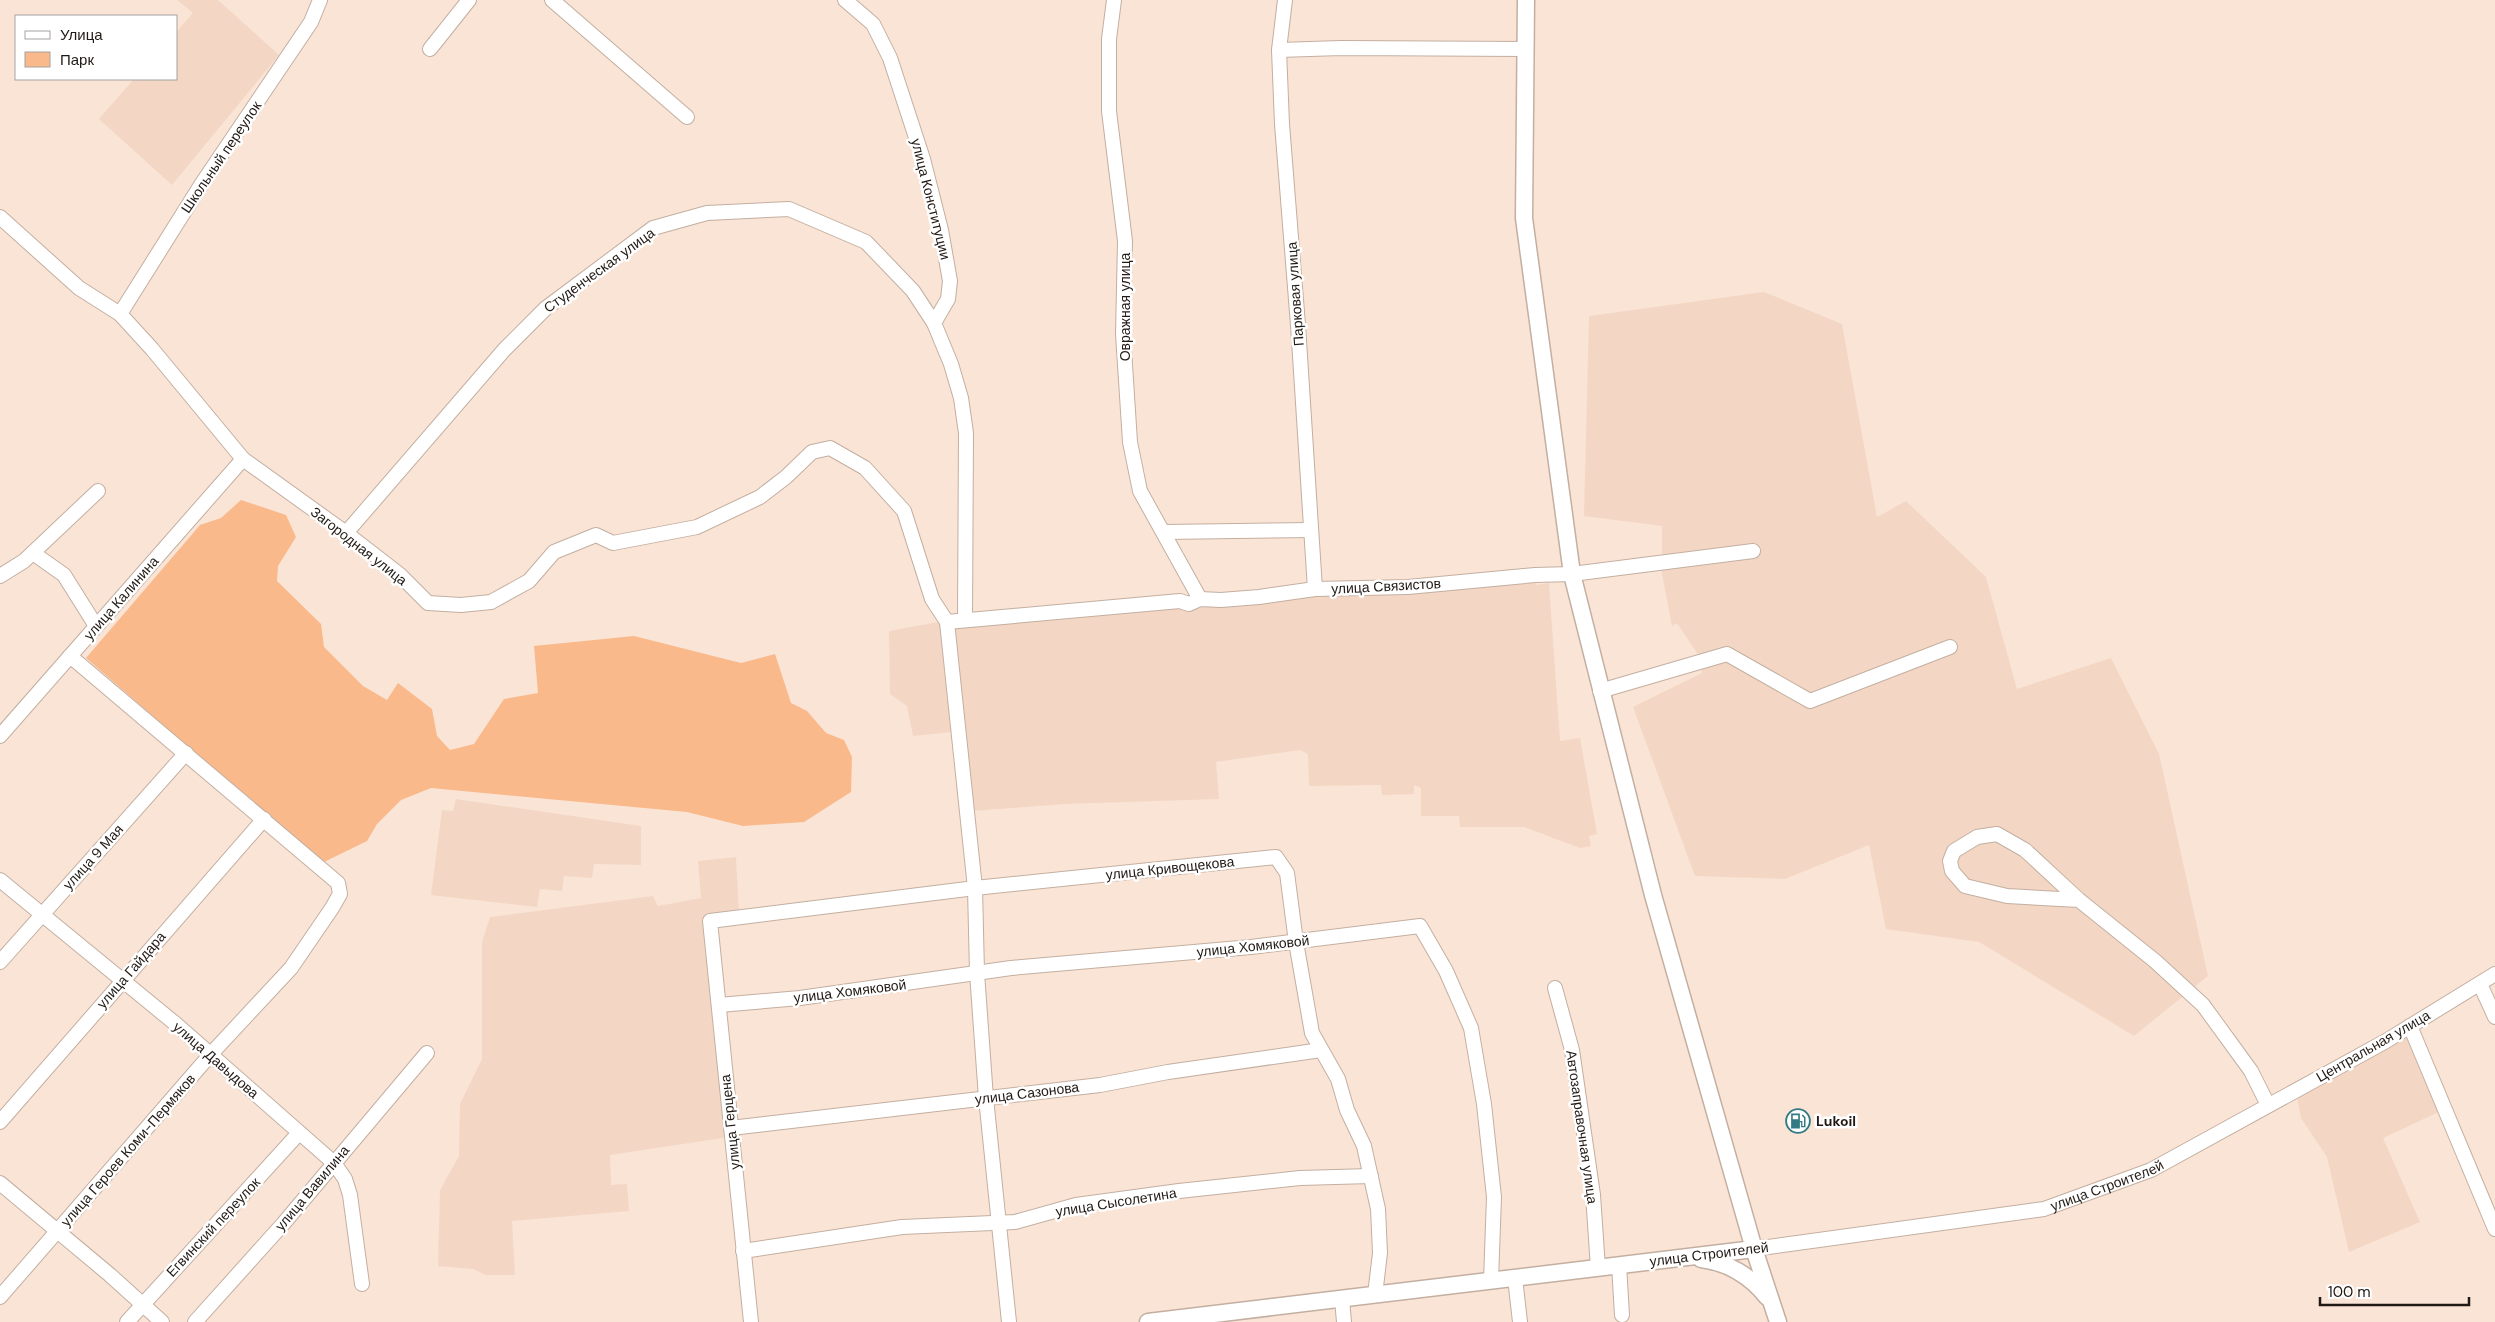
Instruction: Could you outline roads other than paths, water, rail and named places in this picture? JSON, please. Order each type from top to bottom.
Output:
[{"type":"main road","points":[[1526,0],[1524,218],[1572,574],[1600,692],[1653,895],[1754,1249],[1778,1322]]},
{"type":"main road","name":"улица Строителей","points":[[1148,1322],[1754,1249]]},
{"type":"main road","points":[[1684,1257],[1709,1260],[1739,1272],[1754,1283],[1772,1304]]},
{"type":"street","name":"Школьный переулок","points":[[120,314],[201,185],[311,22],[320,0]]},
{"type":"street","points":[[430,49],[469,0]]},
{"type":"street","points":[[552,0],[687,116]]},
{"type":"street","name":"улица Конституции","points":[[845,0],[873,24],[890,58],[923,160],[941,230],[950,281],[948,299],[934,324]]},
{"type":"street","name":"Овражная улица","points":[[1114,0],[1109,39],[1110,112],[1125,241],[1123,334],[1130,442],[1140,491],[1200,599]]},
{"type":"street","name":"Парковая улица","points":[[1286,0],[1279,50],[1282,124],[1315,589]]},
{"type":"street","points":[[1279,50],[1341,48],[1525,49]]},
{"type":"street","name":"Студенческая улица","points":[[346,533],[504,350],[546,308],[653,228],[707,213],[789,209],[866,242],[913,292],[934,324]]},
{"type":"street","name":"Загородная улица","points":[[0,217],[79,288],[120,314],[242,459],[346,533],[399,574],[428,603],[461,605],[491,602],[530,581],[554,552],[596,535],[613,543],[697,527],[760,497],[786,477],[812,452],[830,448],[866,468],[904,511],[932,599],[947,622]]},
{"type":"street","points":[[934,324],[951,364],[960,398],[966,433],[964,620]]},
{"type":"street","name":"улица Калинина","points":[[0,736],[242,459]]},
{"type":"street","points":[[0,576],[24,561],[98,491]]},
{"type":"street","points":[[1164,532],[1311,530]]},
{"type":"street","name":"улица Связистов","points":[[947,622],[1180,601],[1188,604],[1200,599],[1240,599],[1315,589],[1408,587],[1535,574],[1572,574],[1753,550]]},
{"type":"street","points":[[33,552],[64,575],[96,626]]},
{"type":"street","points":[[947,622],[975,888],[977,973],[986,1098],[1009,1322]]},
{"type":"street","points":[[1600,692],[1728,654],[1810,701],[1950,647]]},
{"type":"street","points":[[70,656],[264,819]]},
{"type":"street","name":"улица 9 Мая","points":[[0,962],[186,753]]},
{"type":"street","name":"улица Героев Коми-Пермяков","points":[[0,1297],[210,1055],[290,968],[340,894],[338,883],[264,819]]},
{"type":"street","name":"улица Гайдара","points":[[0,1122],[264,819]]},
{"type":"street","points":[[2080,900],[2007,896],[1965,886],[1952,871],[1950,861],[1954,851],[1977,837],[1997,834],[2025,850],[2080,900],[2154,961],[2203,1005],[2251,1071],[2268,1105]]},
{"type":"street","name":"улица Кривощекова","points":[[975,888],[1276,856],[1286,872],[1296,942]]},
{"type":"street","name":"улица Давыдова","points":[[0,880],[122,980],[334,1164],[346,1180],[350,1195],[362,1284]]},
{"type":"street","name":"улица Герцена","points":[[750,1322],[710,921],[975,888]]},
{"type":"street","name":"улица Хомяковой","points":[[719,1005],[800,998],[1011,968],[1296,942],[1420,926],[1446,971],[1471,1028],[1484,1104],[1494,1197],[1491,1281]]},
{"type":"street","points":[[1296,942],[1312,1033],[1338,1079],[1347,1110],[1364,1146],[1371,1176],[1378,1209],[1380,1253],[1375,1294]]},
{"type":"street","name":"Центральная улица","points":[[2250,1115],[2410,1026],[2495,974]]},
{"type":"street","points":[[2480,984],[2495,1018]]},
{"type":"street","name":"Автозаправочная улица","points":[[1555,988],[1572,1050],[1593,1195],[1598,1268]]},
{"type":"street","points":[[2410,1026],[2495,1229]]},
{"type":"street","name":"улица Сазонова","points":[[731,1128],[1100,1085],[1168,1072],[1321,1050]]},
{"type":"street","name":"улица Вавилина","points":[[195,1322],[334,1164],[427,1052]]},
{"type":"street","name":"улица Строителей","points":[[1754,1249],[2044,1209],[2151,1170],[2250,1115]]},
{"type":"street","name":"Егвинский переулок","points":[[127,1322],[299,1133]]},
{"type":"street","name":"улица Сысолетина","points":[[743,1251],[902,1226],[1015,1222],[1076,1205],[1179,1191],[1300,1178],[1371,1176]]},
{"type":"street","points":[[0,1183],[162,1322]]},
{"type":"street","points":[[1620,1265],[1622,1315]]},
{"type":"street","points":[[1515,1278],[1520,1322]]},
{"type":"street","points":[[1342,1299],[1344,1322]]},
{"type":"place","name":"Lukoil","points":[[1798,1121]]}]
